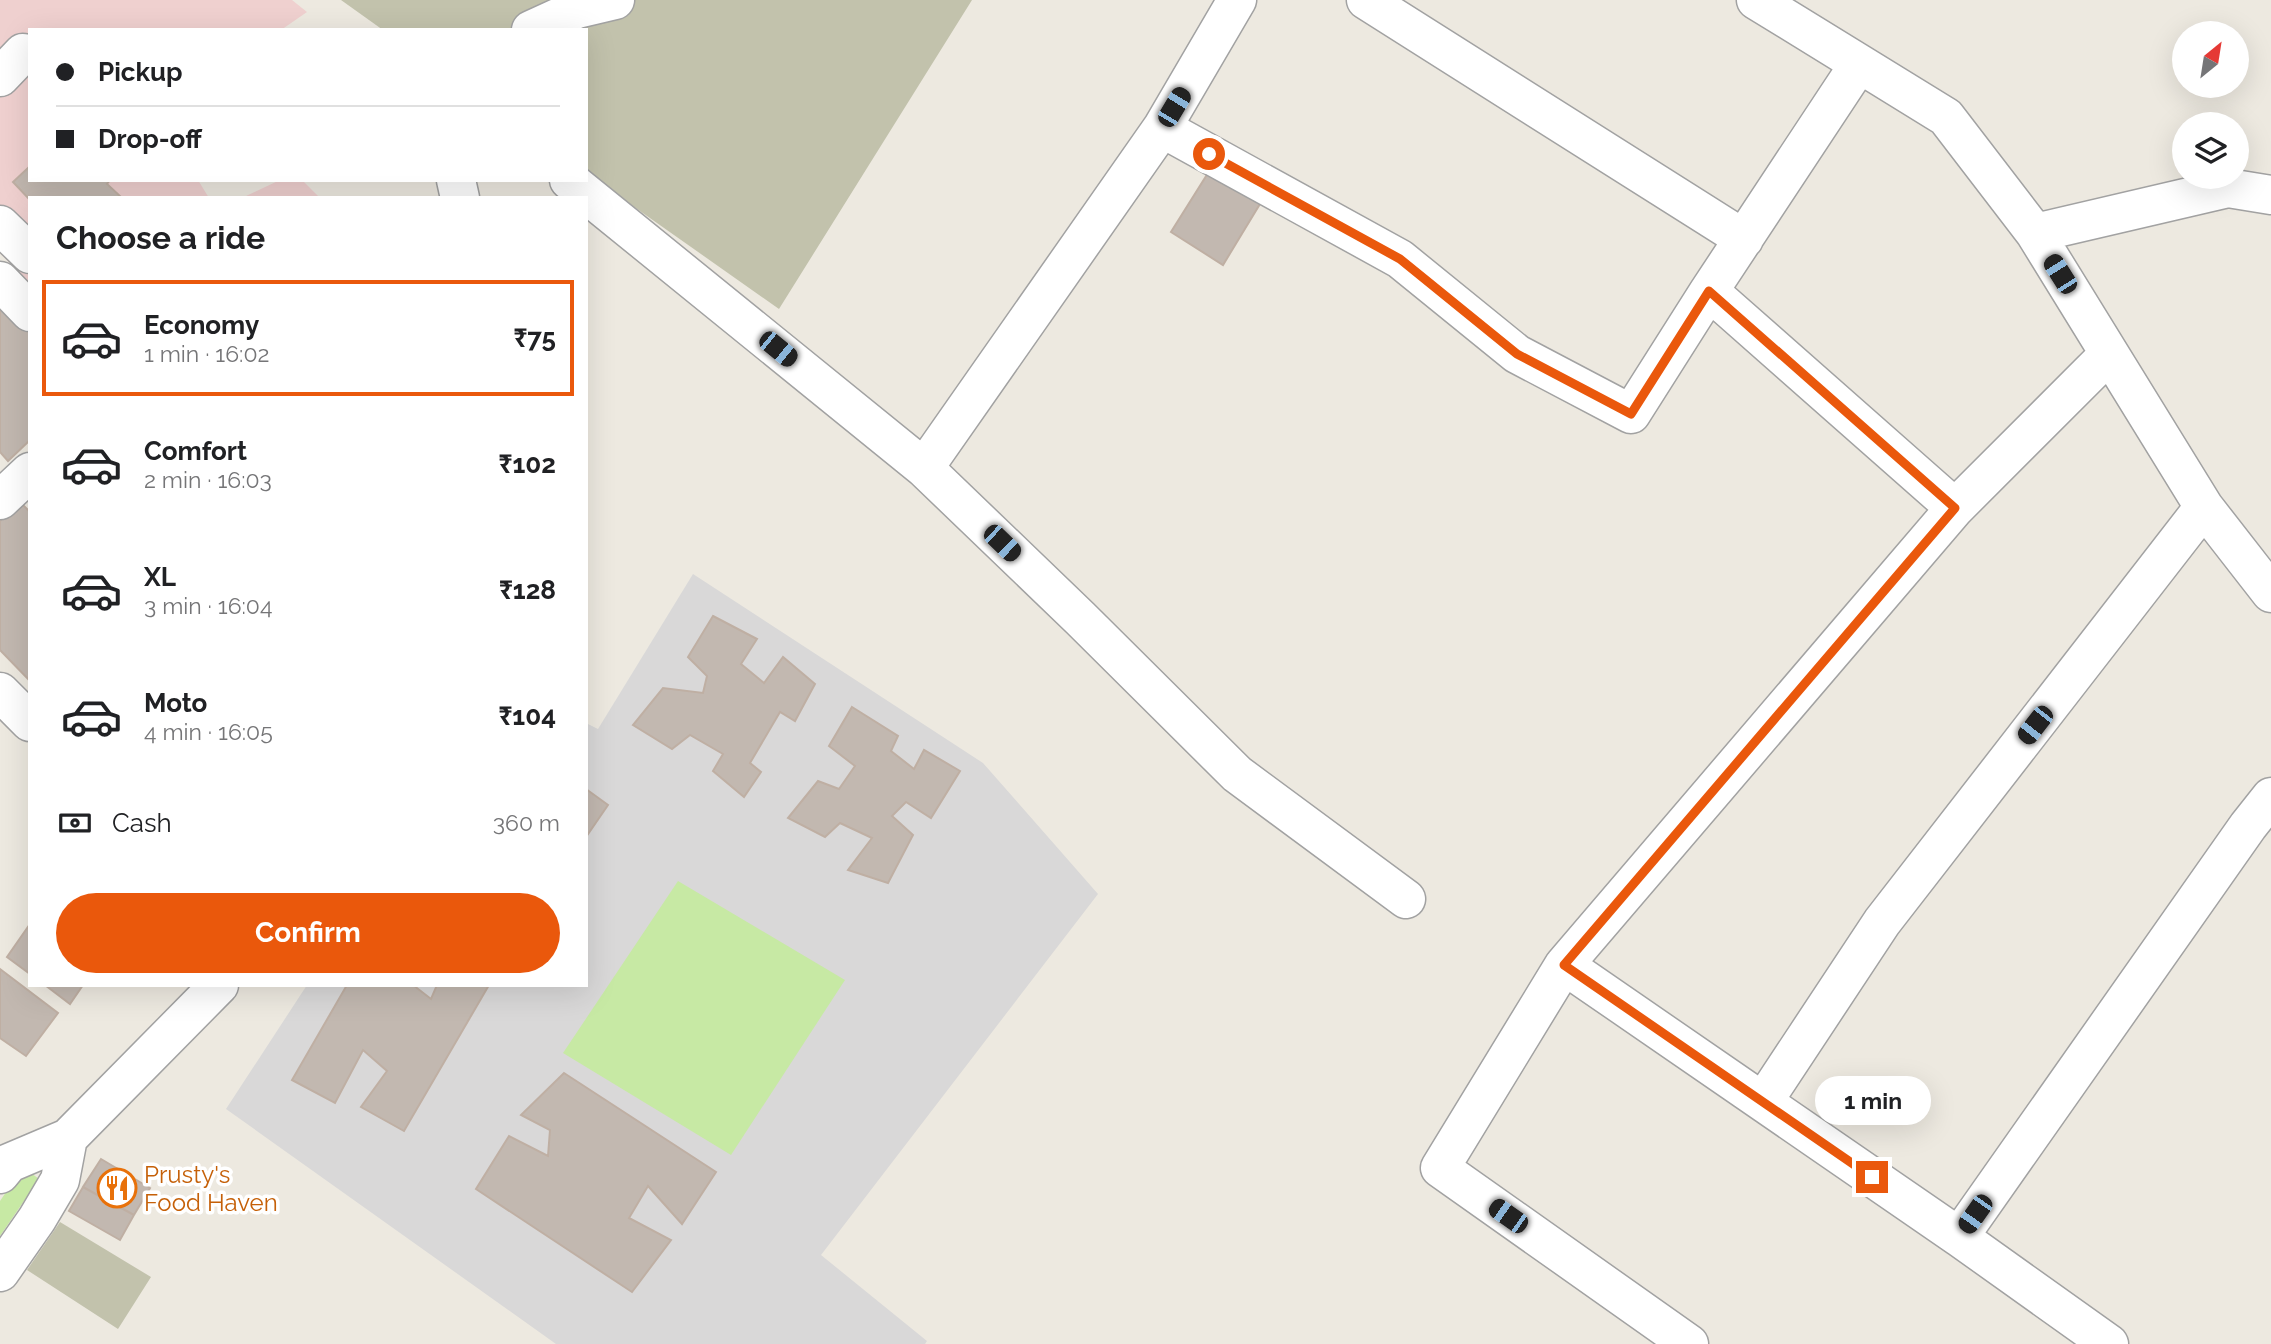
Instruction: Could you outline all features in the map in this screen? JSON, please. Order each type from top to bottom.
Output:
[{"type":"street","points":[[535,28],[577,9],[615,0]]},
{"type":"street","points":[[923,468],[1162,128],[1237,0]]},
{"type":"street","points":[[1366,0],[1744,239]]},
{"type":"street","points":[[1756,0],[1946,117],[2035,233],[2204,507],[2271,593]]},
{"type":"street","points":[[0,77],[23,53],[28,54]]},
{"type":"street","points":[[1162,128],[1400,259],[1517,354],[1631,414],[1859,64]]},
{"type":"street","points":[[571,182],[923,468],[1080,618],[1237,774],[1406,899]]},
{"type":"street","points":[[2035,233],[2228,188],[2271,195]]},
{"type":"street","points":[[0,225],[28,252]]},
{"type":"street","points":[[0,281],[28,310]]},
{"type":"street","points":[[1709,291],[1955,508]]},
{"type":"street","points":[[1689,1344],[1440,1168],[1564,965],[1955,508],[2109,354]]},
{"type":"street","points":[[0,500],[28,473]]},
{"type":"street","points":[[1763,1102],[1882,922],[2204,507]]},
{"type":"street","points":[[0,692],[28,720]]},
{"type":"street","points":[[1959,1237],[2271,797]]},
{"type":"street","points":[[1564,965],[1959,1237],[2109,1344]]},
{"type":"street","points":[[0,1174],[9,1163],[68,1138],[217,987]]},
{"type":"street","points":[[0,1272],[60,1180],[68,1138]]},
{"type":"shaded area","points":[[0,0],[292,0],[307,12],[284,28],[28,28],[28,182],[199,182],[208,196],[28,196],[28,282],[0,253]]},
{"type":"shaded area","points":[[341,0],[972,0],[779,309],[588,174],[588,28],[380,28]]},
{"type":"shaded area","points":[[276,182],[304,182],[318,196],[246,196]]},
{"type":"shaded area","points":[[693,574],[983,763],[1098,894],[821,1255],[927,1341],[925,1344],[556,1344],[226,1109],[306,987],[588,987],[588,724],[598,729]]},
{"type":"shaded area","points":[[60,1222],[151,1277],[118,1329],[27,1270]]},
{"type":"green space","points":[[678,881],[845,980],[731,1155],[563,1053]]},
{"type":"green space","points":[[23,1167],[39,1179],[0,1236],[0,1201]]},
{"type":"building","points":[[1215,162],[1266,194],[1223,265],[1171,232]]},
{"type":"building","points":[[28,168],[28,182],[108,182],[107,184],[120,196],[28,198],[13,182]]},
{"type":"building","points":[[0,293],[28,322],[28,442],[8,461],[0,452]]},
{"type":"building","points":[[20,502],[28,510],[28,679],[0,650],[0,521]]},
{"type":"building","points":[[713,616],[757,639],[741,664],[764,683],[783,657],[815,684],[795,721],[780,712],[750,763],[761,772],[744,797],[713,771],[723,754],[690,735],[672,749],[633,725],[663,688],[703,693],[707,676],[688,657]]},
{"type":"building","points":[[852,707],[898,736],[891,751],[914,769],[924,750],[960,771],[931,818],[906,802],[892,816],[913,835],[888,883],[848,870],[872,838],[840,823],[825,837],[788,818],[818,781],[839,789],[855,766],[829,746]]},
{"type":"building","points":[[588,790],[608,805],[588,834]]},
{"type":"building","points":[[28,927],[28,973],[7,957]]},
{"type":"building","points":[[0,969],[58,1013],[26,1056],[0,1038]]},
{"type":"building","points":[[48,987],[82,987],[70,1004]]},
{"type":"building","points":[[346,987],[416,987],[431,999],[436,987],[488,987],[404,1131],[361,1107],[387,1071],[363,1050],[335,1103],[292,1080]]},
{"type":"building","points":[[564,1073],[716,1172],[682,1224],[648,1186],[629,1218],[671,1240],[632,1292],[476,1189],[509,1136],[548,1156],[550,1130],[521,1115]]},
{"type":"building","name":"Prusty's Food Haven","points":[[101,1159],[150,1188],[134,1215],[83,1187]]},
{"type":"building","points":[[83,1187],[134,1215],[120,1240],[69,1211]]},
{"type":"place","name":"Prusty's Food Haven","points":[[117,1188]]},
{"type":"route","points":[[1209,154],[1400,259],[1517,354],[1631,414],[1709,291],[1955,508],[1564,965],[1872,1177]]}]
